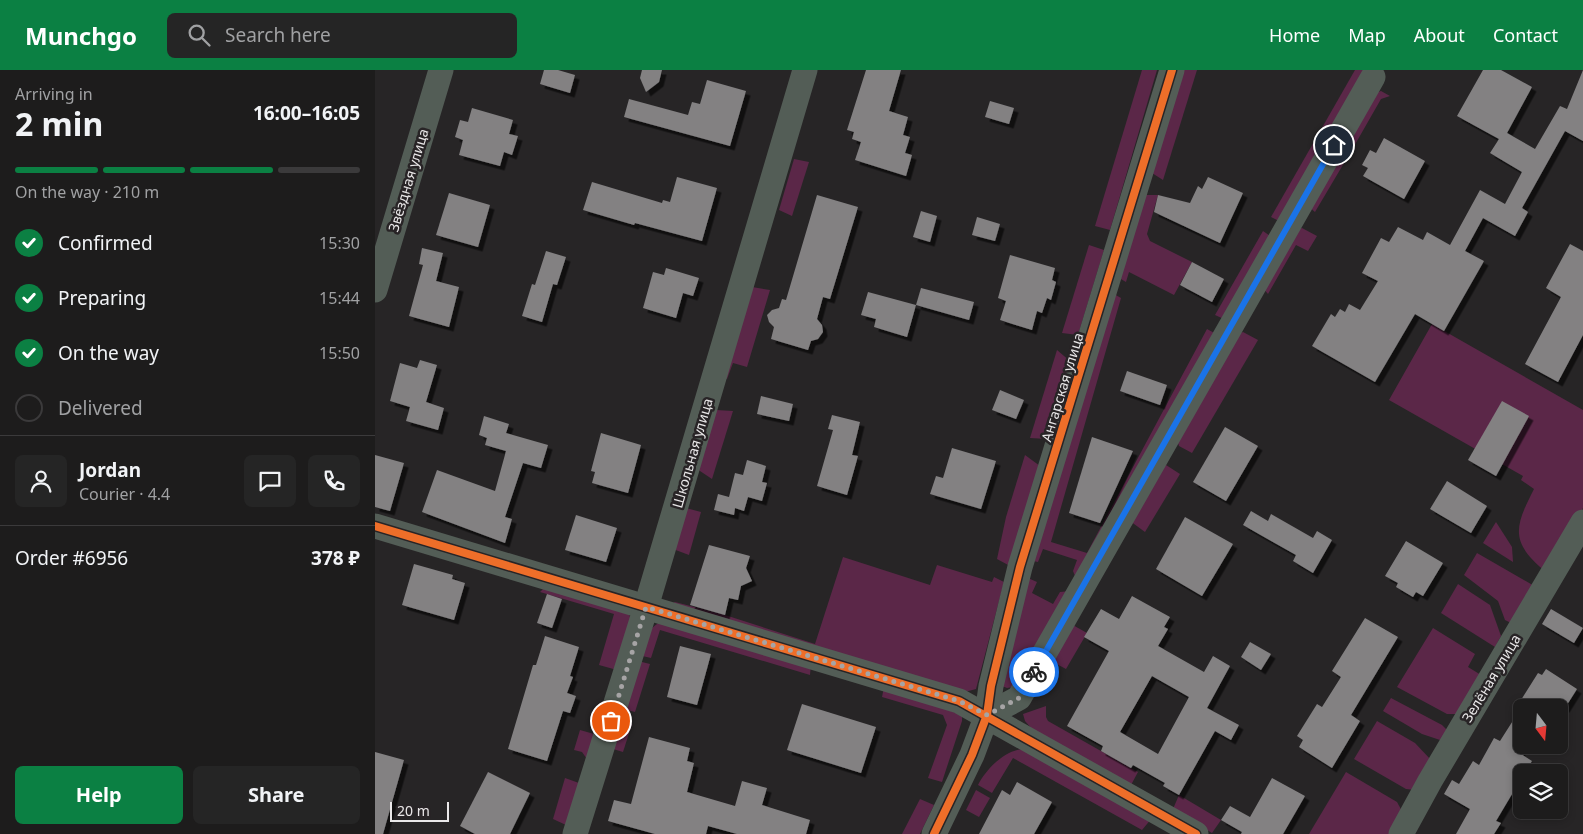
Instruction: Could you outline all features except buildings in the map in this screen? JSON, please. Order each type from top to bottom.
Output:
[{"type":"street","name":"Звёздная улица","points":[[375,290],[441,70]]},
{"type":"street","name":"Школьная улица","points":[[575,834],[646,607],[805,70]]},
{"type":"street","name":"Ангарская улица","points":[[934,834],[972,755],[987,715],[991,686],[1020,567],[1172,70]]},
{"type":"street","points":[[987,715],[1019,698],[1373,77]]},
{"type":"street","name":"Зелёная улица","points":[[1401,834],[1430,781],[1583,522]]},
{"type":"street","points":[[375,526],[959,701],[1196,834]]},
{"type":"shaded area","points":[[1142,70],[1157,70],[1110,230],[1095,226]]},
{"type":"shaded area","points":[[1183,70],[1197,70],[1163,180],[1152,173]]},
{"type":"shaded area","points":[[1355,70],[1368,70],[1281,222],[1271,217]]},
{"type":"shaded area","points":[[1381,91],[1390,96],[1381,99],[1353,148],[1345,140],[1375,93]]},
{"type":"shaded area","points":[[1338,155],[1347,158],[1315,212],[1308,206]]},
{"type":"shaded area","points":[[794,159],[809,162],[792,216],[779,210]]},
{"type":"shaded area","points":[[1145,195],[1158,195],[1147,234],[1150,241],[1192,262],[1174,295],[1129,272],[1126,282],[1119,278]]},
{"type":"shaded area","points":[[1302,228],[1317,236],[1308,251],[1296,245],[1268,294],[1262,287],[1296,229]]},
{"type":"shaded area","points":[[1263,231],[1273,238],[1226,320],[1215,315]]},
{"type":"shaded area","points":[[1089,245],[1104,250],[1078,335],[1062,333]]},
{"type":"shaded area","points":[[752,287],[770,290],[747,367],[733,363],[727,379],[723,378]]},
{"type":"shaded area","points":[[1114,294],[1121,298],[1051,542],[1087,553],[1207,329],[1218,335],[1075,576],[1073,571],[1077,560],[1043,549],[1038,562],[1033,561]]},
{"type":"shaded area","points":[[1432,324],[1583,410],[1583,508],[1546,572],[1526,552],[1521,543],[1519,534],[1522,514],[1534,489],[1521,480],[1523,476],[1389,400]]},
{"type":"shaded area","points":[[1243,332],[1258,340],[1192,453],[1179,446],[1177,440],[1238,334]]},
{"type":"shaded area","points":[[1057,350],[1071,362],[1047,439],[1030,438]]},
{"type":"shaded area","points":[[716,410],[733,411],[712,479],[697,469]]},
{"type":"shaded area","points":[[1025,455],[1040,466],[1010,566],[997,559],[1006,517]]},
{"type":"shaded area","points":[[1166,465],[1180,474],[1145,532],[1130,521],[1154,477]]},
{"type":"shaded area","points":[[686,508],[701,512],[689,555],[673,549]]},
{"type":"shaded area","points":[[1496,522],[1512,547],[1513,562],[1483,543]]},
{"type":"shaded area","points":[[1477,553],[1536,587],[1513,624],[1505,620],[1498,601],[1464,575]]},
{"type":"shaded area","points":[[843,557],[930,585],[937,565],[992,582],[994,577],[1004,582],[976,689],[965,692],[671,604],[675,602],[725,615],[815,644]]},
{"type":"shaded area","points":[[1028,578],[1037,582],[1032,593],[1053,604],[1060,592],[1071,591],[1013,687],[1007,688],[1002,686]]},
{"type":"shaded area","points":[[1458,584],[1490,605],[1501,636],[1495,647],[1441,613]]},
{"type":"shaded area","points":[[547,585],[629,614],[631,620],[617,670],[599,665],[614,614],[540,592]]},
{"type":"shaded area","points":[[661,622],[811,664],[810,675],[660,630],[651,658],[638,655],[649,632]]},
{"type":"shaded area","points":[[1071,624],[1087,633],[1066,669],[1049,660]]},
{"type":"shaded area","points":[[1433,628],[1475,654],[1468,667],[1481,675],[1458,714],[1447,714],[1397,687]]},
{"type":"shaded area","points":[[638,661],[650,664],[635,712],[627,710],[624,704]]},
{"type":"shaded area","points":[[884,687],[962,715],[962,721],[942,782],[928,778],[947,725],[943,715],[882,697]]},
{"type":"shaded area","points":[[1391,698],[1442,725],[1448,731],[1443,741],[1422,734],[1383,711]]},
{"type":"shaded area","points":[[1046,706],[1048,721],[1138,772],[1131,785],[1032,729],[1025,721],[1023,714]]},
{"type":"shaded area","points":[[621,721],[632,724],[623,752],[613,749]]},
{"type":"shaded area","points":[[1377,721],[1415,743],[1431,760],[1415,790],[1406,789],[1354,759]]},
{"type":"shaded area","points":[[580,730],[594,734],[587,759],[582,752],[574,750]]},
{"type":"shaded area","points":[[1023,749],[1152,818],[1142,830],[1013,758],[992,793],[978,785],[997,761],[1009,753]]},
{"type":"shaded area","points":[[1346,772],[1397,802],[1403,813],[1391,834],[1309,834]]},
{"type":"shaded area","points":[[565,778],[579,783],[566,825],[553,819]]},
{"type":"shaded area","points":[[976,790],[990,798],[979,817],[966,810]]},
{"type":"shaded area","points":[[1179,795],[1221,820],[1212,833],[1173,809]]},
{"type":"shaded area","points":[[920,799],[934,805],[920,834],[902,834]]},
{"type":"cycle path","points":[[934,834],[972,755],[987,715],[991,686],[1020,567],[1172,70]]},
{"type":"cycle path","points":[[375,526],[959,701],[1196,834]]},
{"type":"way so far","points":[[611,721],[646,607],[959,701],[987,715],[1019,698],[1034,672]]},
{"type":"route","points":[[1034,672],[1334,145]]}]
